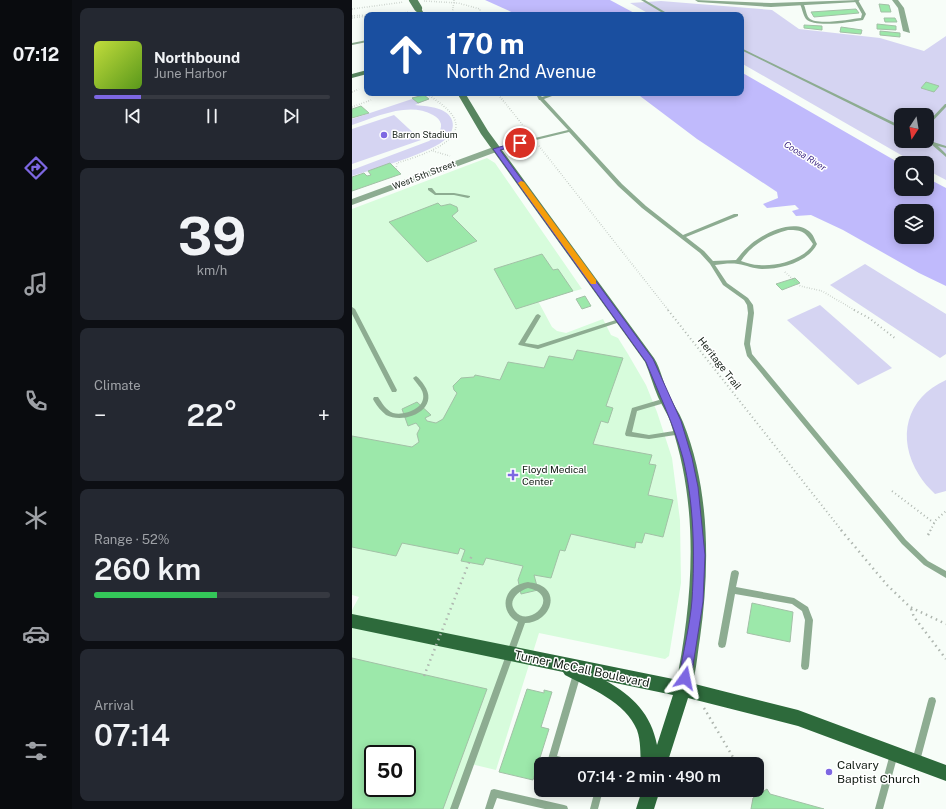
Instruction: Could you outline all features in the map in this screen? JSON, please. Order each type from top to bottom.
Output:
[{"type":"main road","points":[[413,0],[420,12]]},
{"type":"main road","points":[[352,76],[364,73]]},
{"type":"main road","points":[[463,96],[474,118],[650,361],[661,398],[680,432],[693,487],[699,555],[697,602],[690,656],[689,691],[662,757]]},
{"type":"main road","name":"Turner McCall Boulevard","points":[[352,621],[689,691],[798,718],[946,773]]},
{"type":"main road","points":[[558,664],[619,697],[635,711],[640,718],[647,736],[650,757]]},
{"type":"main road","points":[[645,809],[646,797]]},
{"type":"main road","points":[[645,809],[649,797]]},
{"type":"street","points":[[698,0],[753,4],[802,4],[856,0]]},
{"type":"street","points":[[895,0],[901,8],[907,32]]},
{"type":"street","name":"West 5th Street","points":[[352,202],[496,149]]},
{"type":"lane","points":[[643,0],[663,12]]},
{"type":"lane","points":[[802,4],[810,21],[822,23],[862,19],[864,14],[856,0]]},
{"type":"lane","points":[[352,44],[364,42]]},
{"type":"lane","points":[[744,50],[894,125]]},
{"type":"lane","points":[[538,96],[620,185],[644,207],[702,252],[712,263],[725,284],[746,299],[750,305],[751,313],[747,344],[749,355],[904,542],[926,563],[946,575]]},
{"type":"lane","points":[[934,119],[946,106]]},
{"type":"lane","points":[[939,114],[946,116]]},
{"type":"lane","points":[[496,149],[569,131]]},
{"type":"lane","points":[[934,144],[946,147]]},
{"type":"lane","points":[[934,145],[946,156]]},
{"type":"lane","points":[[430,189],[435,194],[454,194],[468,197]]},
{"type":"lane","points":[[682,237],[736,215]]},
{"type":"lane","points":[[712,263],[738,262],[756,266],[778,266],[796,260],[810,252],[815,244],[802,228],[782,229],[768,236],[743,253],[738,262]]},
{"type":"lane","points":[[352,309],[394,390]]},
{"type":"lane","points":[[538,316],[521,344],[538,347],[621,320]]},
{"type":"lane","points":[[376,399],[386,412],[394,416],[406,415],[415,412],[424,403],[426,398],[424,390],[416,378]]},
{"type":"lane","points":[[661,398],[634,410],[628,434],[650,437],[680,432]]},
{"type":"lane","points":[[722,644],[735,573]]},
{"type":"lane","points":[[521,586],[538,586],[545,591],[547,596],[546,607],[537,617],[522,620],[510,612],[508,605],[510,597],[515,590],[521,586]]},
{"type":"lane","points":[[732,590],[794,601],[805,609],[810,620],[805,666]]},
{"type":"lane","points":[[454,809],[522,620]]},
{"type":"lane","points":[[553,757],[577,674]]},
{"type":"lane","points":[[916,761],[932,701]]},
{"type":"lane","points":[[879,809],[894,754]]},
{"type":"lane","points":[[489,809],[494,793],[564,809]]},
{"type":"lane","points":[[594,809],[597,797]]},
{"type":"path","points":[[452,12],[454,0]]},
{"type":"path","points":[[405,12],[410,11]]},
{"type":"path","points":[[352,17],[364,15]]},
{"type":"path","points":[[352,92],[360,89]]},
{"type":"path","points":[[396,169],[397,163],[432,151],[451,137],[456,130],[456,123],[452,115],[430,96]]},
{"type":"path","name":"Heritage Trail","points":[[499,96],[831,517],[887,585],[910,607],[946,624]]},
{"type":"path","points":[[352,107],[371,100]]},
{"type":"path","points":[[432,151],[451,156],[447,158],[454,164]]},
{"type":"path","points":[[778,266],[800,286],[822,292],[840,301],[869,318],[896,339]]},
{"type":"path","points":[[892,491],[934,523]]},
{"type":"path","points":[[928,535],[934,523],[946,511]]},
{"type":"path","points":[[424,676],[472,555]]},
{"type":"path","points":[[910,607],[914,617],[946,659]]},
{"type":"path","points":[[689,691],[731,757]]},
{"type":"shaded area","points":[[661,1],[772,10],[799,29],[880,38],[924,51],[946,36],[946,180],[934,174],[934,156],[903,156],[744,65],[744,12],[646,12],[630,3]]},
{"type":"shaded area","points":[[421,96],[427,100],[415,105],[440,109],[451,118],[453,126],[449,136],[440,144],[416,155],[352,176],[352,170],[429,141],[438,134],[441,123],[433,115],[424,111],[403,110],[392,112],[352,125],[352,119]]},
{"type":"shaded area","name":"Barron Stadium","points":[[394,115],[421,140],[352,164],[352,129]]},
{"type":"shaded area","name":"Floyd Medical Center","points":[[487,158],[495,163],[582,289],[538,301],[552,327],[557,331],[566,333],[603,319],[611,335],[618,338],[646,385],[657,412],[672,458],[680,520],[681,583],[669,656],[665,659],[539,633],[496,770],[471,764],[457,809],[352,809],[352,610],[359,597],[352,595],[352,209]]},
{"type":"shaded area","points":[[865,264],[946,314],[946,354],[940,358],[830,285]]},
{"type":"shaded area","points":[[820,305],[892,368],[858,385],[787,320]]},
{"type":"shaded area","points":[[946,380],[946,491],[935,494],[921,478],[912,461],[908,447],[907,433],[909,420],[914,408],[922,397],[932,388]]},
{"type":"water","points":[[485,0],[610,0],[632,12],[511,12]]},
{"type":"water","name":"Coosa River","points":[[744,74],[894,160],[894,196],[934,196],[934,182],[946,188],[946,286],[919,273],[843,230],[811,215],[796,216],[792,211],[799,209],[795,205],[767,208],[763,204],[778,198],[777,192],[697,139],[640,96],[744,96]]},
{"type":"building","points":[[879,4],[889,5],[891,12],[881,12]]},
{"type":"building","points":[[856,9],[859,13],[814,17],[811,12]]},
{"type":"building","points":[[884,18],[895,18],[897,22],[885,22]]},
{"type":"building","points":[[877,24],[896,26],[896,30],[877,29]]},
{"type":"building","points":[[804,25],[822,26],[822,30],[804,28]]},
{"type":"building","points":[[841,27],[862,30],[861,34],[840,32]]},
{"type":"building","points":[[880,31],[900,33],[900,37],[880,35]]},
{"type":"building","points":[[926,82],[939,86],[934,92],[921,88]]},
{"type":"building","points":[[425,96],[429,99],[418,103],[412,98]]},
{"type":"building","points":[[361,106],[369,113],[352,118],[352,109]]},
{"type":"building","points":[[390,163],[401,174],[352,191],[352,177],[364,173],[367,176],[371,175],[368,171]]},
{"type":"building","points":[[438,203],[441,206],[450,204],[457,207],[458,211],[452,216],[477,241],[427,262],[389,222]]},
{"type":"building","points":[[542,254],[553,270],[558,269],[573,291],[516,309],[494,269]]},
{"type":"building","points":[[795,278],[800,283],[782,290],[776,284]]},
{"type":"building","points":[[585,296],[591,306],[582,309],[576,299]]},
{"type":"building","name":"Floyd Medical Center","points":[[577,350],[623,358],[606,406],[613,408],[608,423],[601,421],[593,444],[652,455],[649,464],[656,465],[648,495],[673,500],[663,537],[645,533],[642,543],[636,542],[635,548],[571,534],[565,551],[560,550],[551,578],[534,575],[538,590],[521,594],[518,580],[523,566],[486,558],[483,565],[461,561],[465,550],[460,548],[458,554],[402,543],[396,556],[352,547],[352,436],[412,447],[419,442],[417,434],[420,428],[416,423],[408,426],[402,409],[417,402],[431,415],[425,418],[427,421],[436,423],[443,419],[457,393],[453,386],[461,378],[474,377],[475,375],[500,380],[508,362],[544,368],[549,356],[573,360]]},
{"type":"building","points":[[752,603],[793,612],[790,642],[747,633]]},
{"type":"building","points":[[352,658],[487,689],[443,809],[352,809]]},
{"type":"building","points":[[527,689],[544,693],[544,690],[552,692],[541,727],[549,729],[540,757],[534,757],[533,780],[499,772]]},
{"type":"building","points":[[767,789],[770,794],[824,809],[751,809],[753,798],[764,797],[764,791]]},
{"type":"slow traffic","points":[[521,183],[593,282]]},
{"type":"place","name":"Barron Stadium","points":[[384,135]]},
{"type":"place","name":"Floyd Medical Center","points":[[513,475]]},
{"type":"place","name":"Calvary Baptist Church","points":[[829,772]]},
{"type":"route","points":[[520,143],[496,149],[621,319],[650,361],[663,395],[676,421],[688,458],[698,521],[699,555],[697,602],[690,656],[685,678]]}]
